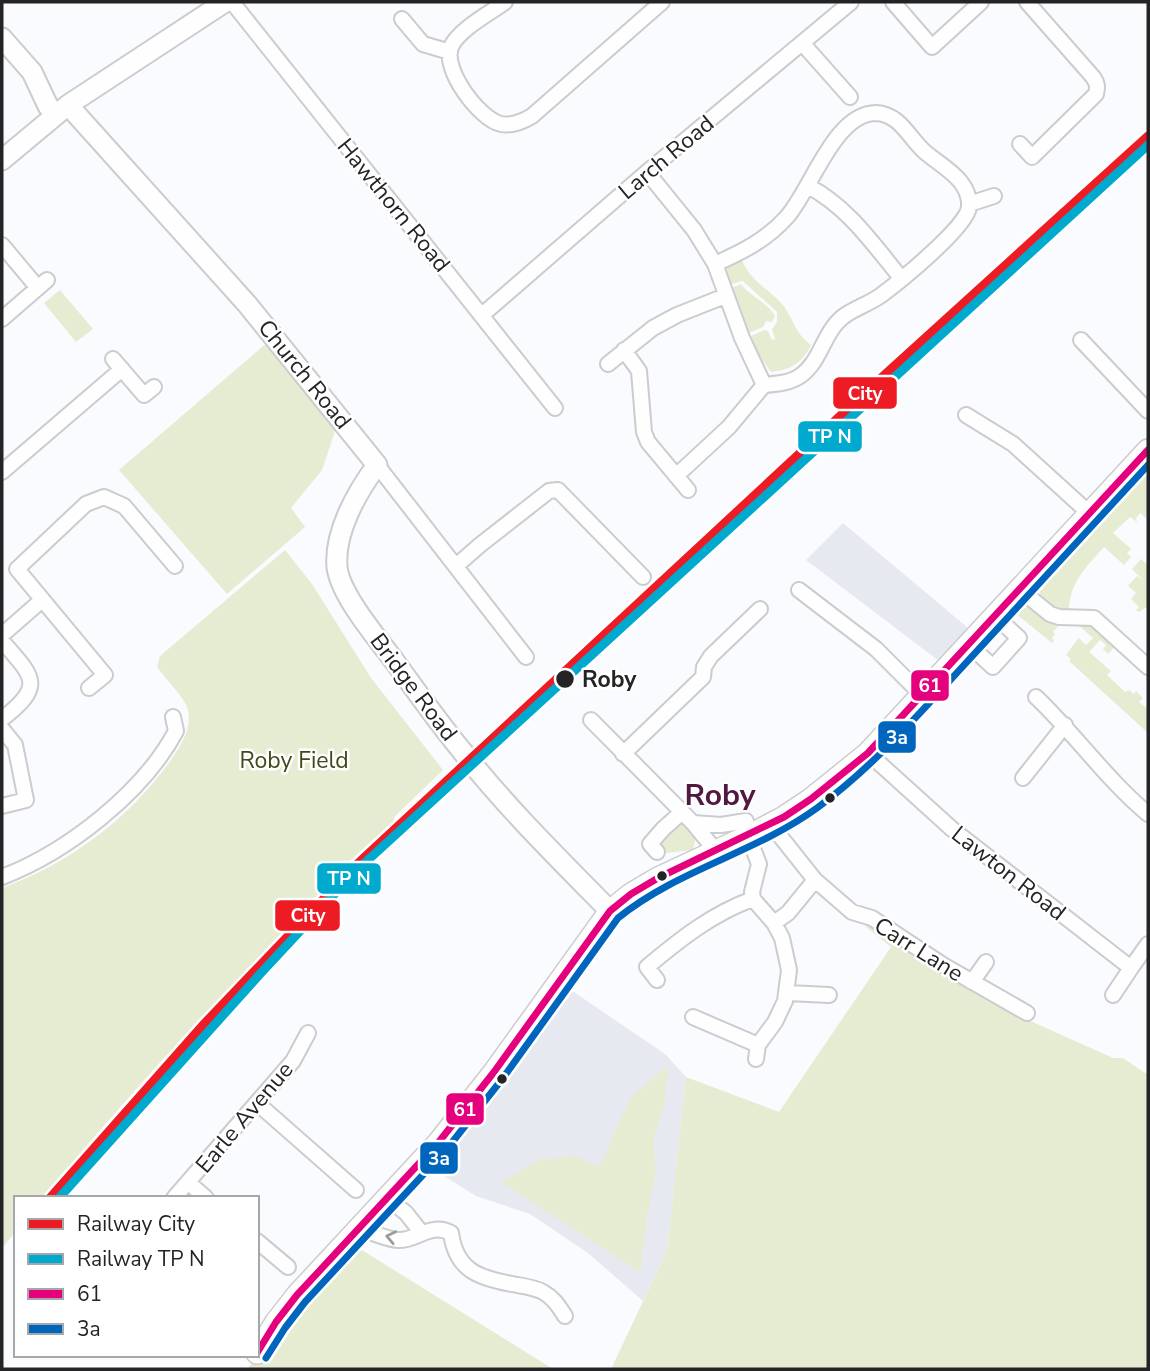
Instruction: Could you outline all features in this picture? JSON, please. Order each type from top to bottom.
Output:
[{"type":"main road","points":[[259,1350],[286,1308],[438,1143],[610,911],[631,894],[716,851],[747,829],[811,799],[868,753],[1148,450]]},
{"type":"street","points":[[2,160],[62,110],[225,2]]},
{"type":"street","name":"Hawthorn Road","points":[[232,2],[555,408]]},
{"type":"street","points":[[505,2],[461,34],[450,52],[450,63],[453,74],[481,112],[495,122],[516,124],[531,116],[662,2]]},
{"type":"street","name":"Larch Road","points":[[482,315],[647,172],[851,2]]},
{"type":"street","points":[[893,2],[932,47],[976,3]]},
{"type":"street","points":[[1020,144],[1032,157],[1096,94],[1097,89],[1093,77],[1027,2]]},
{"type":"street","points":[[402,19],[423,44],[450,52]]},
{"type":"street","name":"Church Road","points":[[2,38],[32,72],[45,100],[62,110],[247,304],[377,465],[526,657]]},
{"type":"street","points":[[803,44],[850,97]]},
{"type":"street","points":[[676,476],[712,444],[764,385],[801,376],[816,359],[827,335],[839,320],[880,296],[958,229],[968,214],[970,204],[963,183],[925,152],[899,122],[878,113],[863,116],[848,125],[828,149],[787,217],[765,238],[715,264]]},
{"type":"street","points":[[647,172],[694,230],[715,264],[725,296],[764,385]]},
{"type":"street","points":[[808,186],[832,200],[848,215],[901,278]]},
{"type":"street","points":[[970,204],[994,196]]},
{"type":"street","points":[[2,245],[43,284],[2,318]]},
{"type":"street","points":[[608,364],[664,321],[725,296]]},
{"type":"street","points":[[1080,340],[1148,411]]},
{"type":"street","points":[[624,350],[639,371],[644,432],[648,442],[688,490]]},
{"type":"street","points":[[2,472],[118,364],[144,395],[154,387]]},
{"type":"street","points":[[966,415],[1013,444],[1089,513]]},
{"type":"street","name":"Bridge Road","points":[[377,465],[356,499],[342,531],[337,556],[340,578],[346,593],[463,752],[541,840],[610,911]]},
{"type":"street","points":[[456,566],[549,491],[558,490],[643,577]]},
{"type":"street","points":[[89,688],[105,675],[17,569],[86,505],[104,497],[124,506],[175,566]]},
{"type":"street","points":[[1019,589],[1050,614],[1059,617],[1094,618],[1148,667]]},
{"type":"street","points":[[799,590],[876,649],[922,695]]},
{"type":"street","points":[[2,719],[24,699],[31,685],[27,671],[2,638],[42,600]]},
{"type":"street","points":[[623,754],[704,677],[704,667],[711,656],[761,609]]},
{"type":"street","points":[[969,645],[993,667],[1019,638],[995,616]]},
{"type":"street","points":[[1036,697],[1148,814]]},
{"type":"street","points":[[2,877],[51,853],[113,807],[165,749],[176,731],[173,717]]},
{"type":"street","points":[[590,720],[694,823],[716,851]]},
{"type":"street","points":[[1023,778],[1065,725]]},
{"type":"street","points":[[2,729],[15,745],[26,800],[2,806]]},
{"type":"street","name":"Lawton Road","points":[[868,753],[952,829],[1130,968]]},
{"type":"street","points":[[657,852],[650,845],[682,812]]},
{"type":"street","points":[[693,1017],[757,1052],[788,993],[787,953],[774,923],[753,899],[752,892],[759,864],[747,829],[694,823]]},
{"type":"street","name":"Carr Lane","points":[[780,836],[815,880],[852,912],[873,918],[972,982],[1027,1013]]},
{"type":"street","points":[[774,923],[788,912],[815,880]]},
{"type":"street","points":[[657,980],[647,967],[668,949],[690,931],[753,899]]},
{"type":"street","points":[[1113,995],[1148,943]]},
{"type":"street","points":[[972,982],[986,962]]},
{"type":"street","points":[[788,993],[829,995]]},
{"type":"street","name":"Earle Avenue","points":[[176,1196],[293,1061],[308,1033]]},
{"type":"street","points":[[257,1103],[356,1190]]},
{"type":"street","points":[[189,1182],[204,1196]]},
{"type":"street","points":[[387,1198],[407,1213],[421,1232]]},
{"type":"street","points":[[360,1229],[400,1240],[443,1228],[451,1233],[458,1258],[466,1268],[499,1282],[542,1291],[555,1301],[565,1316]]},
{"type":"street","points":[[259,1243],[288,1267]]},
{"type":"shaded area","points":[[843,523],[968,628],[939,661],[806,560]]},
{"type":"shaded area","points":[[565,986],[665,1054],[686,1077],[667,1251],[643,1301],[588,1253],[530,1214],[476,1196],[428,1166]]},
{"type":"green space","points":[[741,258],[754,279],[782,304],[801,336],[811,345],[804,357],[790,367],[771,372],[759,355],[751,336],[764,330],[768,331],[772,340],[775,339],[772,329],[777,322],[777,312],[743,281],[731,284],[727,264]]},
{"type":"green space","points":[[741,284],[775,316],[772,322],[766,321],[763,327],[749,333],[732,288]]},
{"type":"green space","points":[[60,290],[93,329],[76,342],[44,303]]},
{"type":"green space","points":[[268,342],[335,431],[322,470],[291,508],[305,527],[227,594],[119,470]]},
{"type":"green space","points":[[1148,460],[1148,520],[1140,513],[1136,518],[1137,522],[1130,517],[1113,533],[1131,549],[1127,553],[1131,557],[1124,565],[1104,547],[1075,584],[1069,611],[1057,610],[1040,596],[1039,584],[1119,501],[1119,494]]},
{"type":"green space","name":"Roby Field","points":[[285,550],[312,584],[371,678],[443,770],[394,817],[395,822],[213,1005],[45,1196],[14,1196],[14,1233],[2,1248],[2,888],[51,866],[96,837],[137,801],[171,760],[182,743],[189,717],[183,700],[157,667],[160,656]]},
{"type":"green space","points":[[1141,559],[1148,565],[1148,606],[1139,612],[1136,610],[1139,607],[1131,599],[1136,593],[1128,586],[1137,576],[1144,581],[1132,569]]},
{"type":"green space","points":[[1020,606],[1060,624],[1053,632],[1055,634],[1052,643],[1014,612]]},
{"type":"green space","points":[[1076,623],[1090,624],[1115,646],[1108,654],[1103,649],[1106,645],[1100,640],[1089,652],[1111,671],[1107,675],[1125,692],[1129,690],[1134,694],[1136,691],[1143,698],[1139,702],[1145,707],[1148,705],[1148,733],[1069,661],[1071,659],[1066,655],[1079,638],[1086,645],[1093,638]]},
{"type":"green space","points":[[683,824],[694,836],[692,850],[662,852],[659,845],[662,837]]},
{"type":"green space","points":[[869,922],[1026,1019],[1113,1058],[1123,1058],[1148,1075],[1148,1369],[611,1369],[667,1251],[686,1077],[779,1112],[891,947],[865,926]]},
{"type":"green space","points":[[669,1065],[663,1109],[653,1138],[656,1173],[640,1272],[501,1182],[539,1160],[575,1156],[599,1167],[631,1097]]},
{"type":"green space","points":[[357,1247],[553,1369],[248,1369],[313,1277]]},
{"type":"rail line","name":"City","points":[[52,1196],[204,1024],[354,867],[880,379],[1148,136]]},
{"type":"transit line","points":[[61,1196],[356,871],[1148,145]]},
{"type":"transit line","name":"61","points":[[259,1350],[297,1295],[438,1143],[494,1072],[610,911],[631,894],[658,878],[784,817],[868,753],[1148,450]]},
{"type":"transit line","name":"3a","points":[[266,1358],[305,1302],[446,1150],[503,1078],[618,918],[665,887],[793,824],[838,792],[912,721],[1148,465]]},
{"type":"place","name":"Roby","points":[[565,679]]},
{"type":"district","name":"Roby","points":[[720,795]]}]
